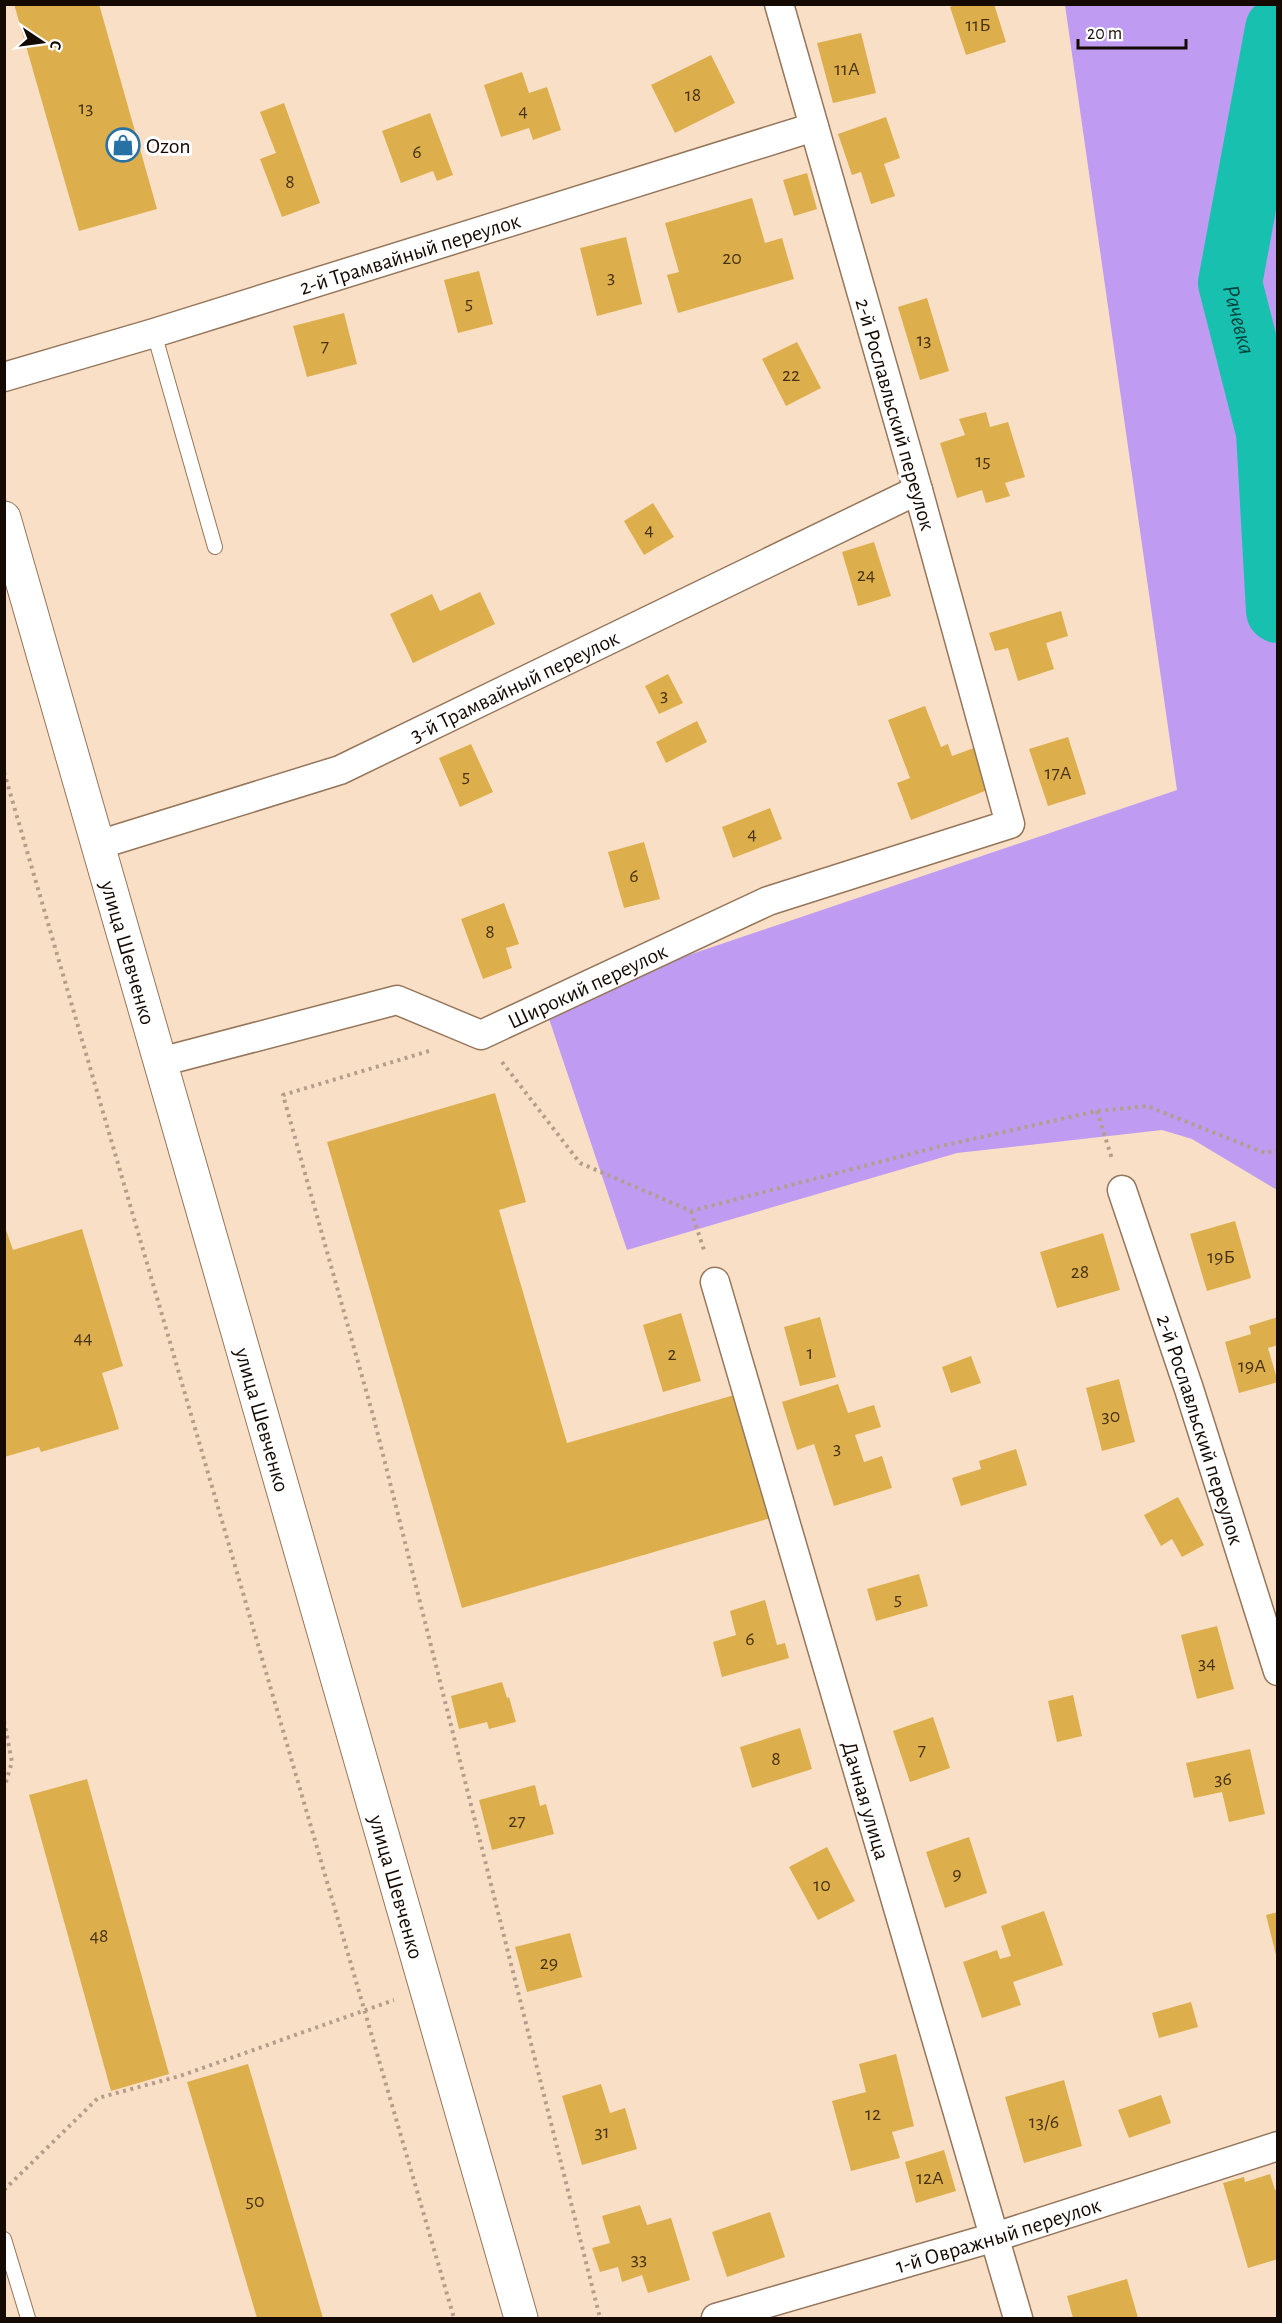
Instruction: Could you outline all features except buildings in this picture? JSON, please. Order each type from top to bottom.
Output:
[{"type":"main road","name":"улица Шевченко","points":[[4,518],[521,2319]]},
{"type":"street","name":"2-й Рославльский переулок","points":[[779,4],[918,490],[1010,824]]},
{"type":"street","name":"2-й Трамвайный переулок","points":[[4,377],[154,333],[814,127]]},
{"type":"street","name":"3-й Трамвайный переулок","points":[[98,845],[340,770],[918,490]]},
{"type":"street","name":"Широкий переулок","points":[[160,1062],[397,1000],[481,1035],[768,901],[1010,824]]},
{"type":"street","name":"2-й Рославльский переулок","points":[[1122,1190],[1189,1389],[1278,1671]]},
{"type":"street","name":"Дачная улица","points":[[715,1282],[1018,2319]]},
{"type":"street","name":"1-й Овражный переулок","points":[[716,2319],[995,2237],[1278,2146]]},
{"type":"lane","points":[[154,333],[215,547]]},
{"type":"lane","points":[[4,2239],[28,2319]]},
{"type":"path","points":[[4,772],[454,2319]]},
{"type":"path","points":[[600,2319],[374,1419],[283,1095],[481,1035],[580,1163],[691,1211],[937,1147],[1097,1111],[1148,1106],[1264,1153],[1278,1150]]},
{"type":"path","points":[[1097,1111],[1122,1190]]},
{"type":"path","points":[[691,1211],[715,1282]]},
{"type":"path","points":[[4,1721],[12,1762],[4,1788]]},
{"type":"path","points":[[4,2190],[98,2098],[180,2076],[426,1988]]},
{"type":"shaded area","points":[[1065,5],[1277,5],[1277,1190],[1192,1139],[1162,1130],[957,1153],[627,1250],[544,1004],[1177,790]]},
{"type":"waterway","name":"Рачевка","points":[[1277,29],[1230,283],[1268,432],[1278,611]]},
{"type":"place","name":"Ozon","points":[[123,145]]}]
